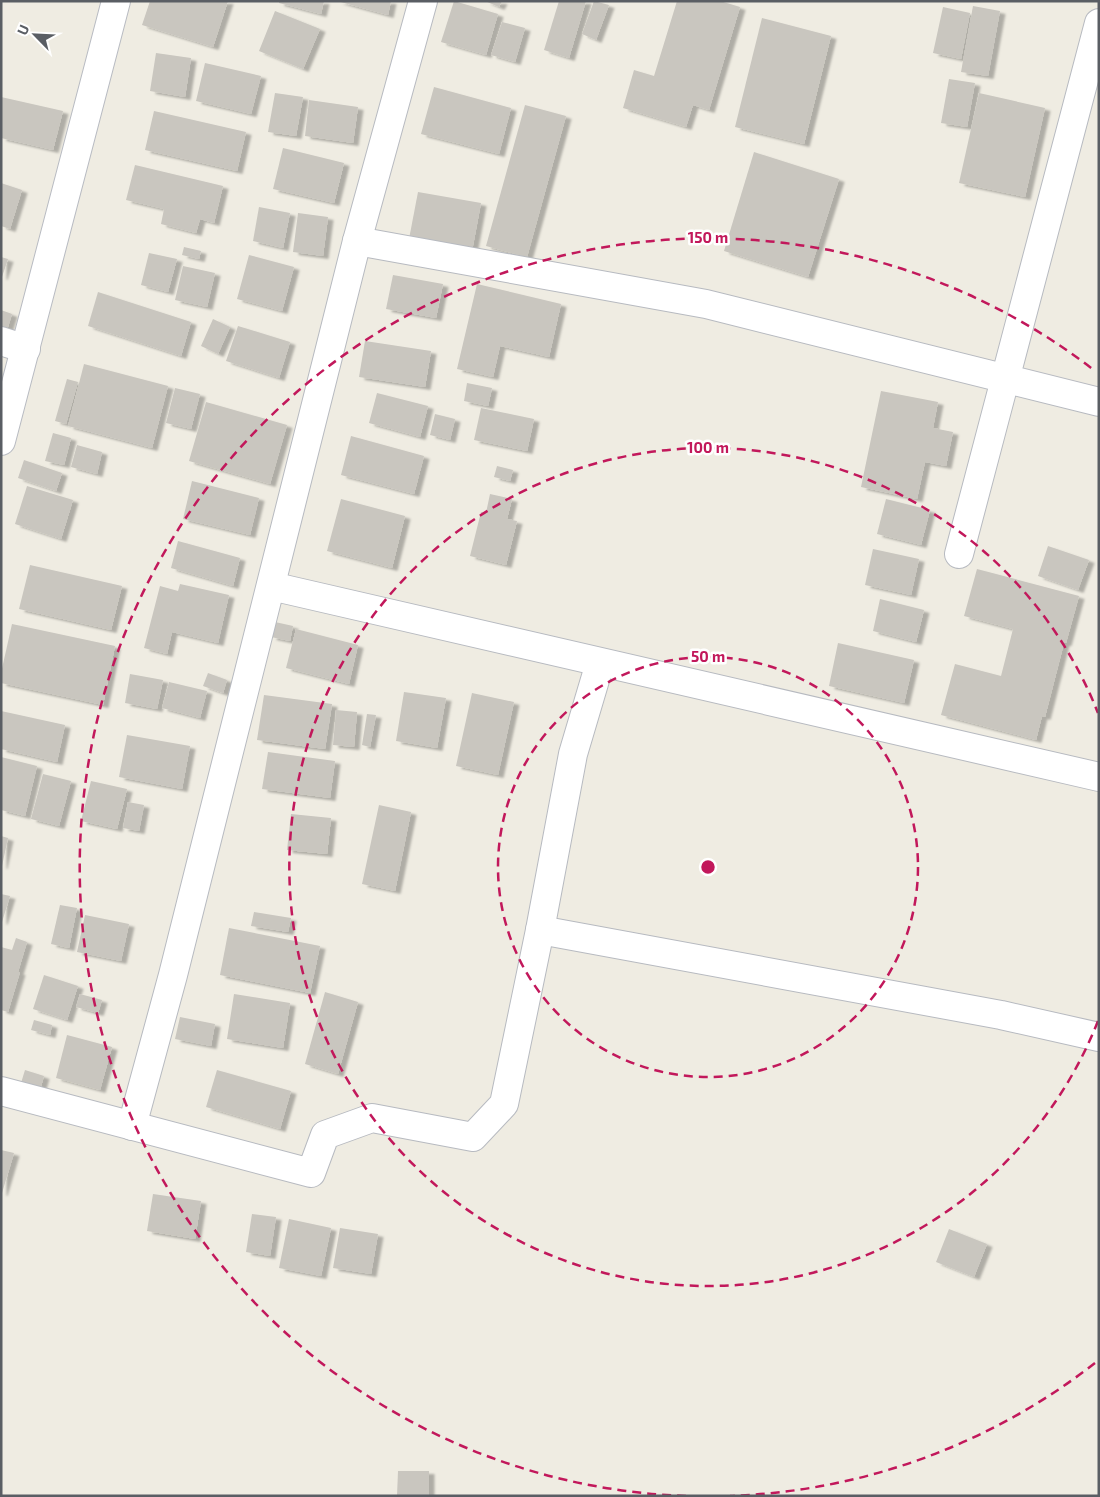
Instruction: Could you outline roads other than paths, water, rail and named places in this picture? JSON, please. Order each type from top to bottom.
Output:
[{"type":"street","points":[[1,441],[14,345],[116,1]]},
{"type":"street","points":[[132,1126],[173,975],[357,242],[423,1]]},
{"type":"street","points":[[960,554],[1099,23]]},
{"type":"street","points":[[357,242],[706,304],[1099,402]]},
{"type":"street","points":[[271,586],[1099,777]]},
{"type":"street","points":[[1,1091],[311,1173],[325,1135],[372,1118],[473,1137],[504,1104],[540,930],[573,754],[600,662]]},
{"type":"street","points":[[540,930],[1001,1015],[1099,1037]]}]
